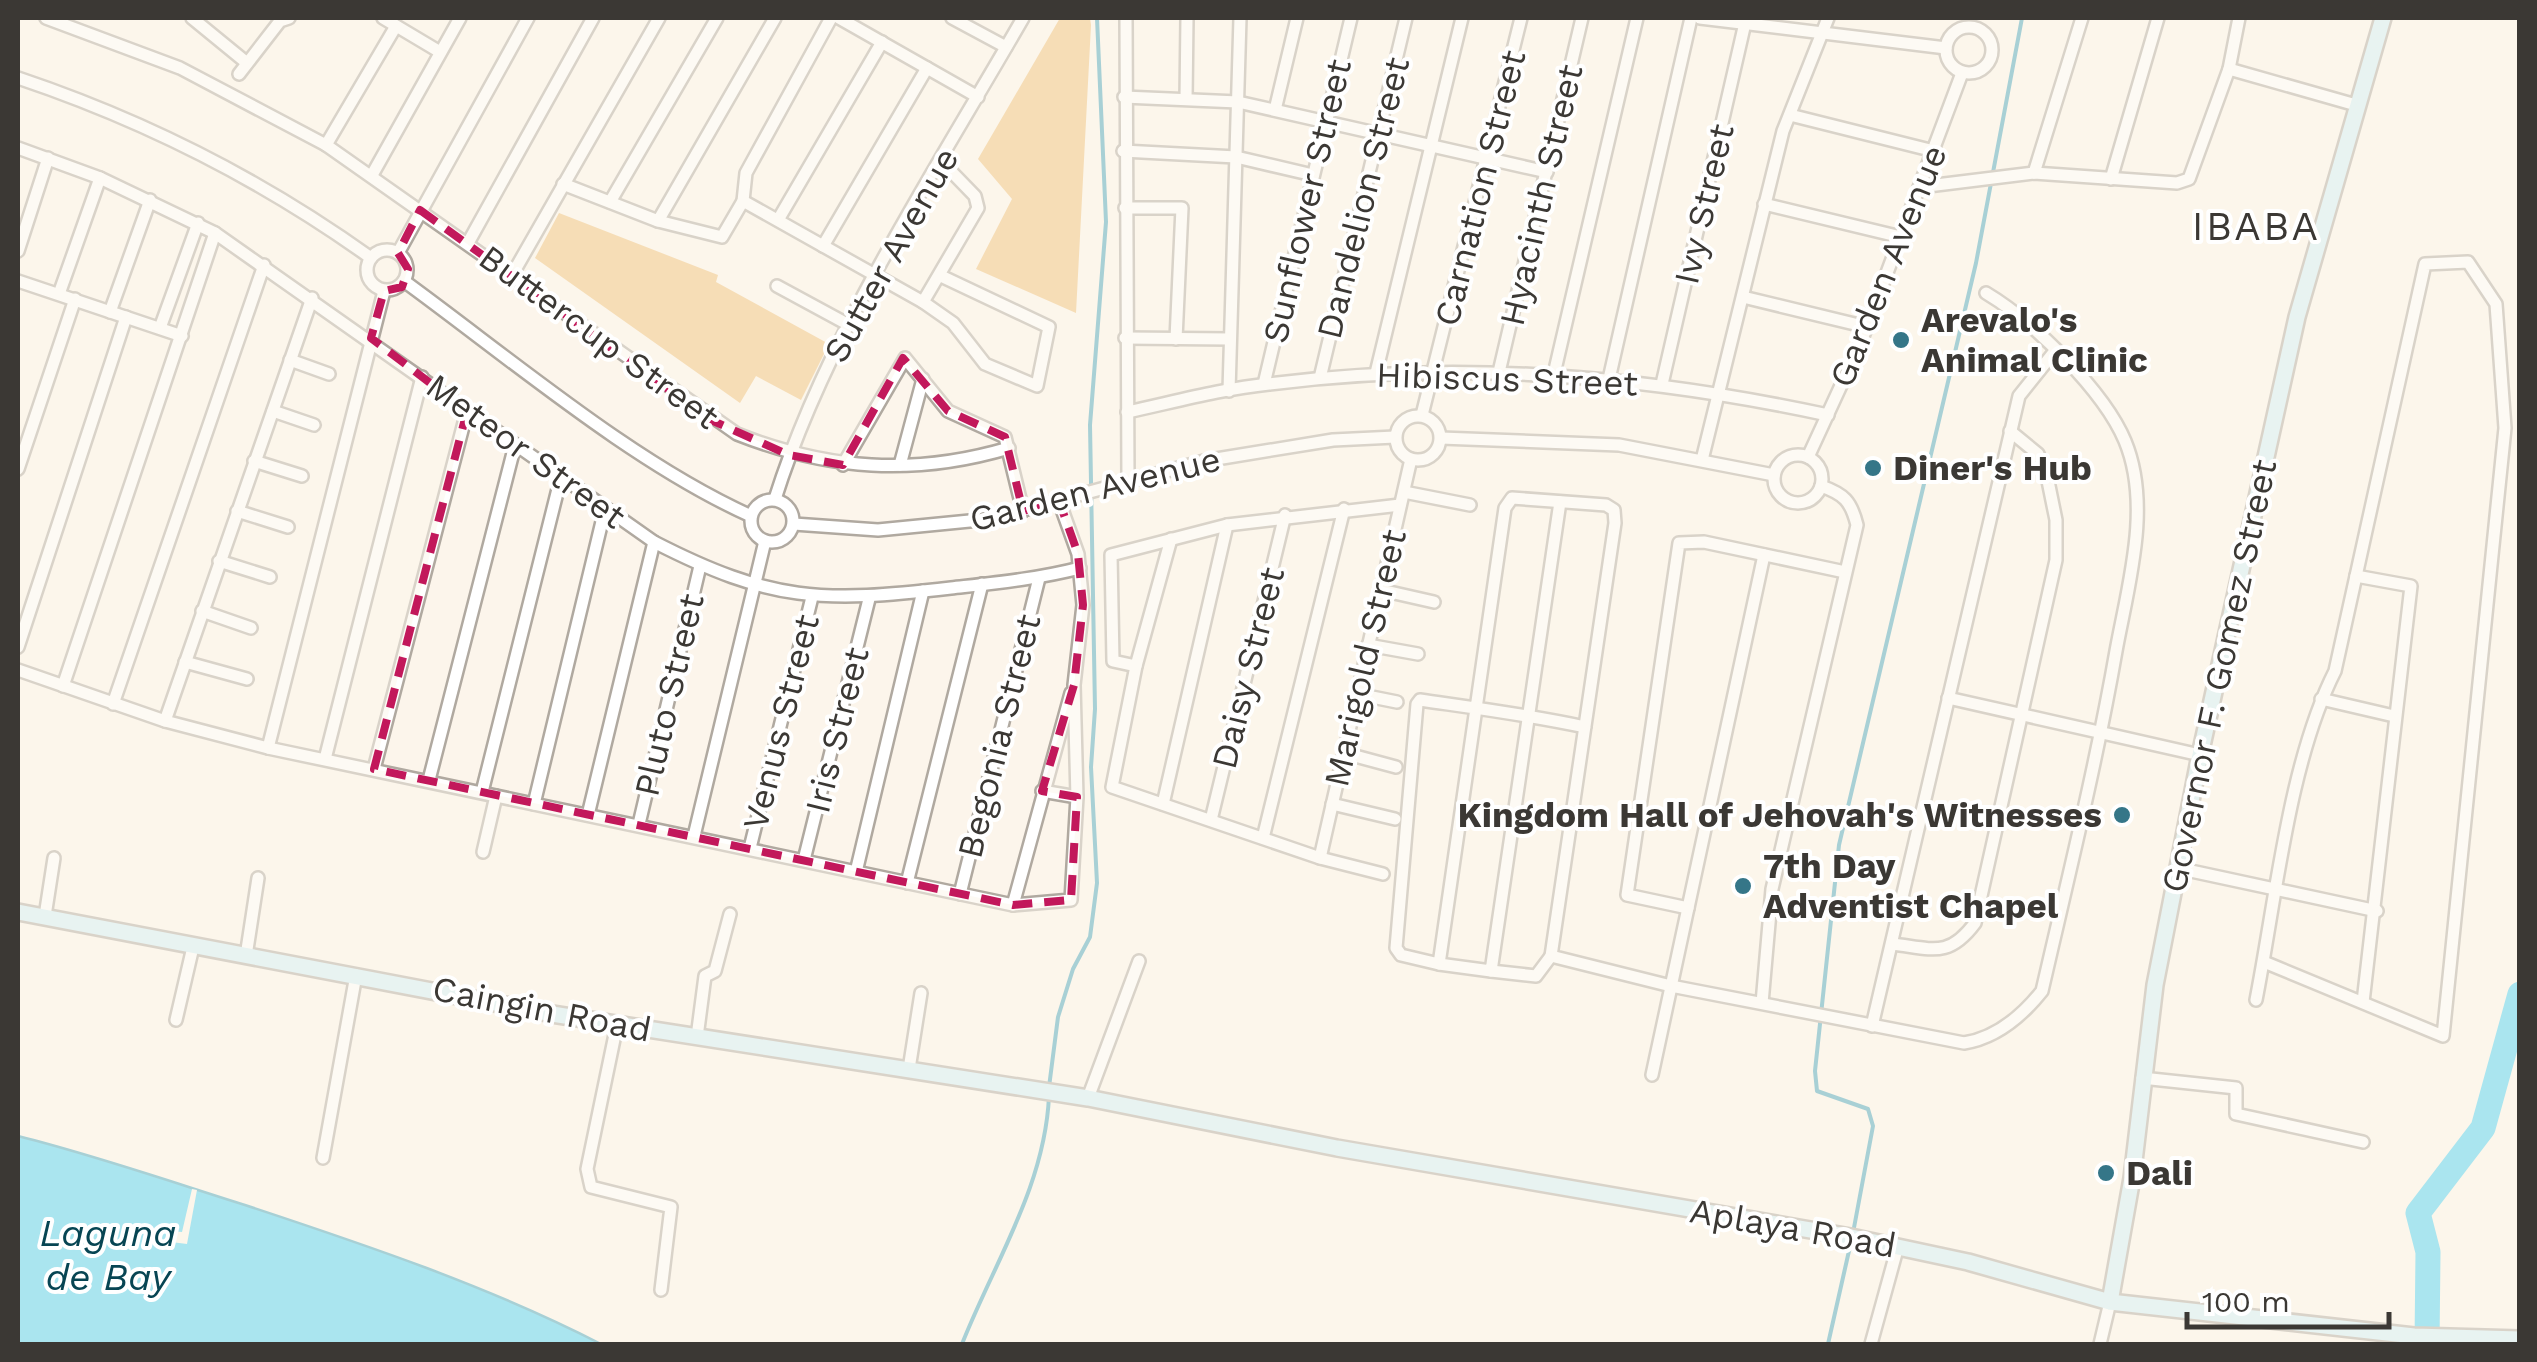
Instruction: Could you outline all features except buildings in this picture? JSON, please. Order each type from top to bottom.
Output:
[{"type":"street","points":[[192,18],[243,68],[282,19]]},
{"type":"street","points":[[383,18],[440,52]]},
{"type":"street","points":[[372,175],[460,18]]},
{"type":"street","points":[[398,252],[528,18]]},
{"type":"street","points":[[468,243],[593,18]]},
{"type":"street","points":[[512,275],[659,18]]},
{"type":"street","points":[[610,202],[717,18]]},
{"type":"street","points":[[658,221],[775,18]]},
{"type":"street","points":[[563,184],[658,221],[722,238],[743,201],[746,173],[835,18],[978,96]]},
{"type":"street","points":[[952,18],[1006,47]]},
{"type":"street","name":"Sutter Avenue","points":[[775,499],[789,455],[849,325],[1022,18]]},
{"type":"street","points":[[1126,18],[1123,151],[1128,480]]},
{"type":"street","points":[[1186,99],[1187,18]]},
{"type":"street","points":[[1229,391],[1240,18]]},
{"type":"street","points":[[1275,110],[1296,18]]},
{"type":"street","name":"Sunflower Street","points":[[1264,384],[1351,18]]},
{"type":"street","name":"Dandelion Street","points":[[1320,378],[1406,18]]},
{"type":"street","points":[[1376,373],[1462,18]]},
{"type":"street","name":"Carnation Street","points":[[1422,416],[1521,18]]},
{"type":"street","name":"Hyacinth Street","points":[[1499,372],[1582,18]]},
{"type":"street","points":[[1554,374],[1637,18]]},
{"type":"street","points":[[1609,378],[1691,18]]},
{"type":"street","points":[[1700,18],[1946,48]]},
{"type":"street","points":[[1702,460],[1722,392],[1764,204],[1790,115],[1828,18]]},
{"type":"street","points":[[2034,173],[2082,18]]},
{"type":"street","points":[[2111,179],[2158,18]]},
{"type":"street","points":[[1920,186],[1978,183],[2002,174],[2034,173],[2177,183],[2189,179],[2229,69],[2239,18]]},
{"type":"street","name":"Governor F. Gomez Street","points":[[2100,1344],[2132,1178],[2142,1078],[2200,755],[2293,336],[2383,18]]},
{"type":"street","name":"Buttercup Street","points":[[52,19],[180,68],[326,145],[711,420],[789,455],[843,466],[972,458],[1008,448]]},
{"type":"street","name":"Ivy Street","points":[[1662,384],[1745,23]]},
{"type":"street","points":[[1978,23],[1990,40],[1991,57],[1980,71],[1962,72],[1950,64],[1946,48],[1956,30],[1978,23]]},
{"type":"street","points":[[326,145],[396,26]]},
{"type":"street","points":[[778,220],[882,42]]},
{"type":"street","points":[[823,246],[927,68]]},
{"type":"street","points":[[2229,69],[2356,105]]},
{"type":"street","name":"Garden Avenue","points":[[1808,458],[1867,327],[1962,72]]},
{"type":"street","points":[[18,78],[126,117],[188,145],[290,202],[371,258]]},
{"type":"street","points":[[1124,97],[1238,102],[1378,137],[1546,172]]},
{"type":"street","points":[[1790,115],[1934,150]]},
{"type":"street","name":"Meteor Street","points":[[18,148],[100,178],[216,233],[370,338],[605,509],[654,542],[700,566],[753,585],[812,597],[869,599],[1039,578],[1080,568]]},
{"type":"street","points":[[1123,151],[1236,157],[1313,175]]},
{"type":"street","points":[[18,250],[48,158]]},
{"type":"street","points":[[923,302],[978,208],[975,196],[942,162]]},
{"type":"street","points":[[60,294],[100,178]]},
{"type":"street","points":[[110,312],[150,200]]},
{"type":"street","points":[[743,201],[923,302],[953,322],[984,364],[1038,386],[1049,327],[941,276]]},
{"type":"street","points":[[1764,204],[1901,237]]},
{"type":"street","points":[[1125,208],[1182,208],[1176,339]]},
{"type":"street","points":[[160,328],[198,224]]},
{"type":"street","points":[[63,686],[216,233]]},
{"type":"street","points":[[268,748],[370,338],[384,291],[404,281],[408,269],[398,252],[388,250],[371,258]]},
{"type":"street","points":[[371,258],[370,282],[384,291]]},
{"type":"street","points":[[2256,1000],[2293,800],[2321,699],[2336,670],[2426,264],[2468,262],[2496,304],[2505,428],[2443,1036],[2264,962]]},
{"type":"street","points":[[112,704],[264,265]]},
{"type":"street","points":[[404,281],[647,458],[716,500],[752,516]]},
{"type":"street","points":[[19,286],[60,294],[182,336]]},
{"type":"street","points":[[777,286],[849,325]]},
{"type":"street","points":[[1551,956],[1671,986],[1964,1043],[1982,1040],[2025,1012],[2042,992],[2102,732],[2136,542],[2136,493],[2126,442],[2105,409],[2015,310],[1986,293]]},
{"type":"street","points":[[1743,297],[1867,327]]},
{"type":"street","points":[[165,721],[312,298]]},
{"type":"street","points":[[18,469],[75,300]]},
{"type":"street","points":[[18,646],[126,317]]},
{"type":"street","points":[[1125,338],[1230,339]]},
{"type":"street","points":[[1872,1026],[2018,396],[2055,352]]},
{"type":"street","points":[[843,466],[901,359],[908,359],[948,411],[1005,437],[1023,511]]},
{"type":"street","points":[[290,360],[329,374]]},
{"type":"street","name":"Hibiscus Street","points":[[1127,412],[1264,384],[1436,370],[1554,374],[1662,384],[1722,392],[1828,415]]},
{"type":"street","points":[[324,759],[422,377]]},
{"type":"street","points":[[900,465],[923,379]]},
{"type":"street","points":[[374,769],[467,410]]},
{"type":"street","points":[[273,411],[314,425]]},
{"type":"street","points":[[1422,416],[1436,424],[1441,438],[1433,454],[1411,459],[1403,455],[1395,437],[1404,420],[1422,416]]},
{"type":"street","points":[[1893,944],[1942,951],[1961,942],[1975,923],[2024,715],[2056,560],[2056,520],[2038,454],[2010,431]]},
{"type":"street","name":"Garden Avenue","points":[[794,524],[915,528],[1023,511],[1128,480],[1267,448],[1395,437]]},
{"type":"street","points":[[1441,438],[1619,445],[1774,475]]},
{"type":"street","points":[[429,780],[515,445]]},
{"type":"street","points":[[1787,458],[1808,458],[1820,470],[1821,486],[1811,499],[1788,501],[1777,490],[1774,475],[1787,458]]},
{"type":"street","name":"Marigold Street","points":[[1320,858],[1411,459]]},
{"type":"street","points":[[254,462],[302,476]]},
{"type":"street","points":[[483,852],[489,794],[561,477]]},
{"type":"street","points":[[1762,1003],[1772,889],[1857,525],[1852,505],[1842,494],[1821,486]]},
{"type":"street","points":[[1136,666],[1112,661],[1111,555],[1226,525],[1402,498],[1470,505]]},
{"type":"street","points":[[1439,964],[1477,708],[1505,508],[1512,498],[1606,505],[1614,510],[1615,523],[1585,726],[1551,956],[1536,976],[1439,964],[1408,958],[1396,948],[1420,700],[1477,708],[1530,715],[1585,726]]},
{"type":"street","points":[[775,499],[790,508],[794,524],[783,539],[765,541],[754,531],[752,516],[760,503],[775,499]]},
{"type":"street","points":[[18,670],[165,721],[268,748],[960,894],[1013,904],[1071,900],[1078,797],[1074,684],[1083,605],[1080,568],[1059,501]]},
{"type":"street","points":[[1491,971],[1560,502]]},
{"type":"street","points":[[534,804],[605,509]]},
{"type":"street","points":[[1263,838],[1344,509]]},
{"type":"street","points":[[237,511],[288,527]]},
{"type":"street","name":"Daisy Street","points":[[1211,820],[1285,515]]},
{"type":"street","points":[[1163,804],[1226,525]]},
{"type":"street","points":[[1171,539],[1136,666],[1112,786],[1320,858],[1383,874]]},
{"type":"street","points":[[694,836],[765,541]]},
{"type":"street","points":[[588,815],[654,542]]},
{"type":"street","points":[[1688,908],[1627,895],[1679,543],[1704,542],[1846,572]]},
{"type":"street","points":[[1652,1075],[1764,556]]},
{"type":"street","points":[[219,561],[270,576]]},
{"type":"street","name":"Pluto Street","points":[[638,824],[700,566]]},
{"type":"street","points":[[2356,576],[2411,586],[2363,1002]]},
{"type":"street","name":"Begonia Street","points":[[960,894],[1039,578]]},
{"type":"street","points":[[907,883],[982,584]]},
{"type":"street","points":[[1381,590],[1434,602]]},
{"type":"street","points":[[856,872],[923,591]]},
{"type":"street","name":"Venus Street","points":[[750,848],[812,597]]},
{"type":"street","name":"Iris Street","points":[[804,860],[869,599]]},
{"type":"street","points":[[202,611],[252,628]]},
{"type":"street","points":[[1368,645],[1418,654]]},
{"type":"street","points":[[184,662],[247,680]]},
{"type":"street","points":[[1013,904],[1054,744],[1074,684]]},
{"type":"street","points":[[1357,694],[1397,702]]},
{"type":"street","points":[[1948,698],[2200,755]]},
{"type":"street","points":[[2321,699],[2394,716]]},
{"type":"street","points":[[1054,744],[1078,748]]},
{"type":"street","points":[[1344,753],[1396,767]]},
{"type":"street","points":[[1042,791],[1078,797]]},
{"type":"street","points":[[1332,804],[1395,819]]},
{"type":"street","points":[[45,916],[54,858]]},
{"type":"street","points":[[2178,868],[2376,911]]},
{"type":"street","points":[[246,956],[258,878]]},
{"type":"street","name":"Caingin Road","points":[[18,912],[617,1025],[1069,1095]]},
{"type":"street","points":[[697,1037],[705,976],[715,971],[730,914]]},
{"type":"street","points":[[176,1020],[193,946]]},
{"type":"street","points":[[1088,1098],[1139,961]]},
{"type":"street","points":[[322,1158],[356,975]]},
{"type":"street","points":[[909,1069],[921,993]]},
{"type":"street","points":[[617,1025],[587,1169],[591,1187],[671,1207],[661,1290]]},
{"type":"street","points":[[2142,1078],[2236,1088],[2236,1114],[2363,1142]]},
{"type":"street","name":"Aplaya Road","points":[[1069,1095],[1299,1141],[1898,1246],[2110,1302],[2414,1336],[2520,1339]]},
{"type":"street","points":[[1871,1344],[1898,1246]]},
{"type":"highlighted area","points":[[420,210],[711,420],[789,455],[843,465],[903,358],[948,411],[1005,437],[1023,511],[1059,501],[1078,554],[1083,605],[1074,685],[1042,791],[1077,797],[1071,900],[1013,905],[374,769],[467,411],[371,338],[384,291],[402,287],[408,269],[398,253]]},
{"type":"shaded area","points":[[1060,18],[1090,18],[1091,25],[1076,313],[976,269],[1012,199],[978,159]]},
{"type":"shaded area","points":[[559,213],[718,275],[716,282],[829,344],[801,400],[756,376],[740,403],[535,258]]},
{"type":"water","name":"Laguna de Bay","points":[[18,1136],[381,1251],[515,1303],[601,1344],[18,1344]]},
{"type":"pier","points":[[192,1189],[197,1190],[187,1244],[171,1242],[172,1231],[182,1232]]},
{"type":"waterway","points":[[1049,1087],[1058,1017],[1073,969],[1090,937],[1097,883],[1091,767],[1095,709],[1090,425],[1106,222],[1097,18]]},
{"type":"waterway","points":[[1853,1233],[1873,1126],[1868,1109],[1817,1091],[1815,1071],[1839,845],[1976,263],[2022,18]]},
{"type":"waterway","points":[[2427,1344],[2428,1252],[2418,1213],[2483,1128],[2520,994]]},
{"type":"waterway","points":[[962,1344],[1028,1193],[1045,1129],[1049,1096]]},
{"type":"waterway","points":[[1828,1344],[1851,1242]]},
{"type":"place","name":"Arevalo's Animal Clinic","points":[[1901,340]]},
{"type":"place","name":"Diner's Hub","points":[[1873,468]]},
{"type":"place","name":"Kingdom Hall of Jehovah's Witnesses","points":[[2122,815]]},
{"type":"place","name":"7th Day Adventist Chapel","points":[[1743,886]]},
{"type":"place","name":"Dali","points":[[2106,1173]]},
{"type":"district","name":"IBABA","points":[[2256,226]]}]
